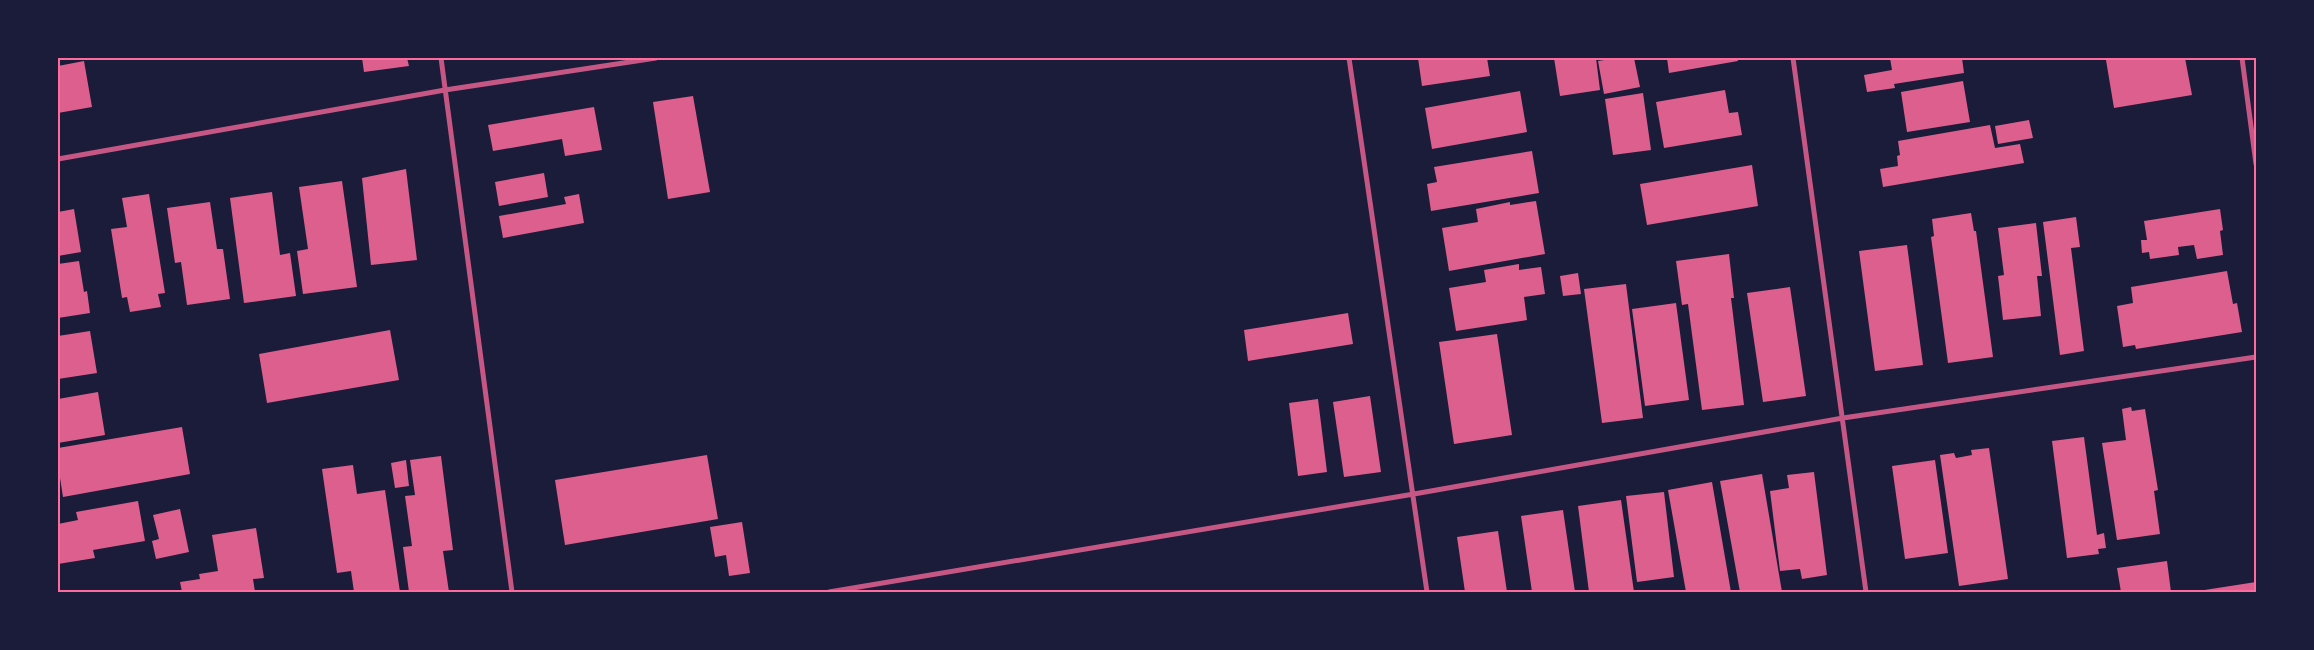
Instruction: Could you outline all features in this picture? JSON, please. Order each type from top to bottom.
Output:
[{"type":"street","points":[[441,58],[512,592]]},
{"type":"street","points":[[58,160],[445,90],[656,58]]},
{"type":"street","points":[[1349,58],[1427,592]]},
{"type":"street","points":[[1793,58],[1866,592]]},
{"type":"street","points":[[2242,58],[2256,164]]},
{"type":"street","points":[[829,592],[1414,494],[1843,418],[2256,357]]},
{"type":"building","points":[[362,58],[407,58],[409,66],[364,72]]},
{"type":"building","points":[[1418,58],[1487,58],[1490,76],[1422,86]]},
{"type":"building","points":[[1554,58],[1596,58],[1600,90],[1560,96]]},
{"type":"building","points":[[1634,58],[1640,87],[1604,94],[1598,61]]},
{"type":"building","points":[[1667,58],[1737,58],[1738,61],[1669,73]]},
{"type":"building","points":[[1890,58],[1962,58],[1964,73],[1894,84],[1895,88],[1867,92],[1864,75],[1892,70]]},
{"type":"building","points":[[2123,58],[2185,58],[2192,95],[2114,108],[2106,60]]},
{"type":"building","points":[[84,61],[92,107],[58,113],[58,66]]},
{"type":"building","points":[[1963,81],[1970,122],[1907,132],[1901,92]]},
{"type":"building","points":[[1725,90],[1729,113],[1738,112],[1742,135],[1664,148],[1656,102]]},
{"type":"building","points":[[1520,91],[1527,132],[1432,149],[1425,108]]},
{"type":"building","points":[[1643,93],[1651,150],[1613,155],[1605,99]]},
{"type":"building","points":[[693,96],[710,192],[668,199],[653,102]]},
{"type":"building","points":[[594,107],[602,150],[565,156],[562,139],[493,151],[488,125]]},
{"type":"building","points":[[2029,120],[2033,138],[1998,144],[1995,126]]},
{"type":"building","points":[[1990,125],[1995,148],[2020,144],[2024,163],[1883,187],[1880,169],[1898,166],[1897,156],[1900,155],[1898,141]]},
{"type":"building","points":[[1532,151],[1539,193],[1431,211],[1427,184],[1437,182],[1434,167]]},
{"type":"building","points":[[1752,165],[1758,206],[1647,225],[1640,184]]},
{"type":"building","points":[[406,169],[417,260],[371,265],[362,178]]},
{"type":"building","points":[[544,173],[548,197],[499,206],[495,182]]},
{"type":"building","points":[[342,181],[357,287],[303,294],[297,251],[308,249],[299,187]]},
{"type":"building","points":[[272,192],[280,255],[290,253],[296,296],[244,303],[230,198]]},
{"type":"building","points":[[149,194],[165,293],[158,294],[161,307],[130,312],[127,297],[122,298],[111,229],[127,227],[122,198]]},
{"type":"building","points":[[579,194],[584,223],[503,238],[499,216],[566,204],[564,197]]},
{"type":"building","points":[[1536,201],[1545,254],[1449,271],[1442,228],[1478,222],[1476,209],[1510,202],[1510,205]]},
{"type":"building","points":[[210,202],[217,249],[223,249],[230,299],[187,305],[181,262],[175,263],[167,208]]},
{"type":"building","points":[[74,209],[81,252],[58,256],[58,212]]},
{"type":"building","points":[[2220,209],[2223,230],[2220,231],[2223,255],[2197,259],[2194,245],[2178,247],[2179,255],[2150,259],[2149,252],[2142,253],[2141,240],[2147,240],[2144,221]]},
{"type":"building","points":[[1971,213],[1974,231],[1976,231],[1993,357],[1948,363],[1931,237],[1934,236],[1932,219]]},
{"type":"building","points":[[2076,217],[2080,247],[2071,248],[2084,351],[2060,355],[2043,222]]},
{"type":"building","points":[[2036,223],[2042,276],[2037,276],[2041,316],[2003,320],[1998,276],[2004,275],[1998,228]]},
{"type":"building","points":[[1907,245],[1923,365],[1875,371],[1859,251]]},
{"type":"building","points":[[1729,254],[1734,298],[1731,298],[1744,405],[1702,410],[1688,304],[1682,305],[1676,261]]},
{"type":"building","points":[[79,261],[84,292],[87,291],[90,313],[58,318],[58,264]]},
{"type":"building","points":[[1519,264],[1519,270],[1541,267],[1545,294],[1524,297],[1527,320],[1456,331],[1449,288],[1486,282],[1484,270]]},
{"type":"building","points":[[2227,271],[2233,304],[2237,303],[2242,332],[2136,349],[2135,345],[2123,347],[2117,306],[2133,303],[2131,287]]},
{"type":"building","points":[[1578,273],[1581,294],[1563,296],[1560,276]]},
{"type":"building","points":[[1626,284],[1643,418],[1602,423],[1584,289]]},
{"type":"building","points":[[1790,287],[1806,396],[1763,402],[1747,293]]},
{"type":"building","points":[[1676,303],[1689,400],[1645,406],[1632,309]]},
{"type":"building","points":[[1348,313],[1353,344],[1248,361],[1244,330]]},
{"type":"building","points":[[390,330],[399,380],[267,403],[259,354]]},
{"type":"building","points":[[90,331],[97,373],[58,379],[58,336]]},
{"type":"building","points":[[1497,334],[1512,435],[1454,444],[1439,342]]},
{"type":"building","points":[[98,392],[105,435],[58,443],[58,399]]},
{"type":"building","points":[[1370,396],[1381,472],[1344,477],[1333,402]]},
{"type":"building","points":[[1318,399],[1327,472],[1298,476],[1289,403]]},
{"type":"building","points":[[2131,407],[2132,411],[2145,409],[2158,490],[2154,491],[2160,534],[2117,540],[2102,443],[2126,440],[2122,409]]},
{"type":"building","points":[[182,427],[190,474],[63,497],[58,465],[58,448]]},
{"type":"building","points":[[2084,437],[2097,535],[2104,533],[2106,548],[2098,549],[2099,554],[2067,558],[2052,441]]},
{"type":"building","points":[[1989,448],[2008,579],[1959,586],[1940,455],[1954,453],[1956,458],[1972,455],[1971,450]]},
{"type":"building","points":[[707,455],[718,519],[565,545],[555,480]]},
{"type":"building","points":[[441,456],[453,550],[443,551],[449,592],[409,592],[403,547],[412,546],[405,496],[415,495],[410,460]]},
{"type":"building","points":[[406,460],[409,486],[395,488],[391,463]]},
{"type":"building","points":[[1935,460],[1948,553],[1905,559],[1892,466]]},
{"type":"building","points":[[353,465],[357,494],[385,490],[400,592],[354,592],[351,571],[337,573],[322,469]]},
{"type":"building","points":[[1814,472],[1827,575],[1802,579],[1800,569],[1780,571],[1770,491],[1789,488],[1787,475]]},
{"type":"building","points":[[1762,474],[1782,592],[1740,592],[1720,481]]},
{"type":"building","points":[[1712,482],[1731,592],[1686,592],[1668,490]]},
{"type":"building","points":[[1664,492],[1674,577],[1637,582],[1626,496]]},
{"type":"building","points":[[1621,500],[1634,592],[1589,592],[1578,506]]},
{"type":"building","points":[[138,501],[145,541],[93,550],[95,558],[58,564],[58,524],[78,520],[76,512]]},
{"type":"building","points":[[180,509],[189,552],[156,559],[152,541],[159,539],[153,515]]},
{"type":"building","points":[[1563,510],[1575,592],[1532,592],[1521,516]]},
{"type":"building","points":[[742,522],[750,573],[729,576],[726,555],[715,557],[710,527]]},
{"type":"building","points":[[256,528],[264,578],[253,579],[255,592],[182,592],[180,582],[200,579],[199,574],[218,571],[212,535]]},
{"type":"building","points":[[1498,531],[1507,592],[1465,592],[1457,537]]},
{"type":"building","points":[[2167,561],[2171,592],[2121,592],[2117,568]]},
{"type":"building","points":[[2256,582],[2256,592],[2198,592],[2198,591]]}]
